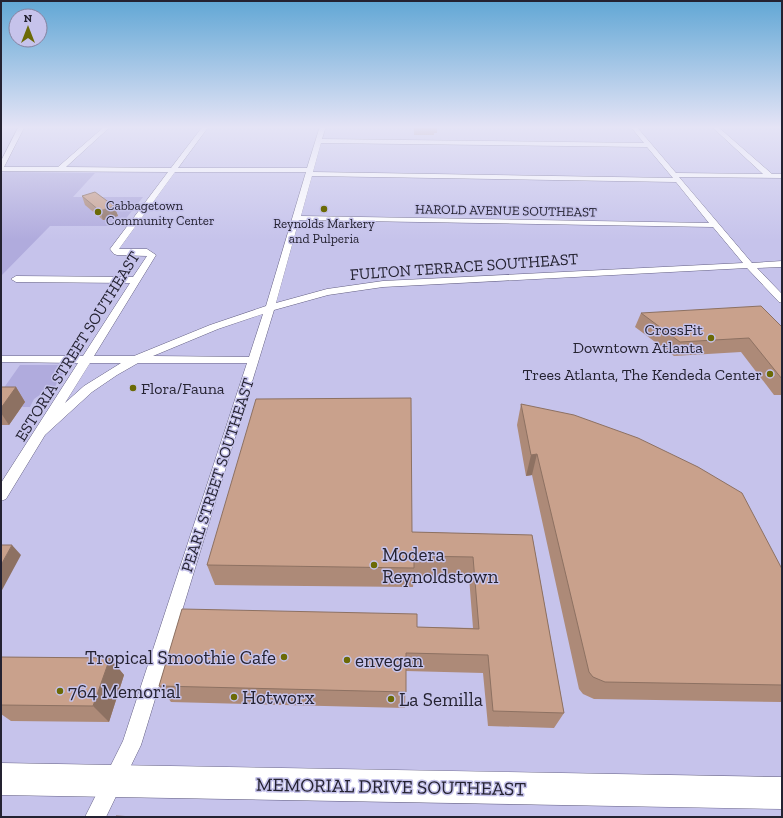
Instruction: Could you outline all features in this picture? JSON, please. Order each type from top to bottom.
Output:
[{"type":"main road","name":"MEMORIAL DRIVE SOUTHEAST","points":[[1,779],[782,793]]},
{"type":"street","points":[[60,169],[65,164]]},
{"type":"street","name":"ESTORIA STREET SOUTHEAST","points":[[1,495],[152,255],[152,253],[118,252],[114,249],[177,164]]},
{"type":"street","name":"PEARL STREET SOUTHEAST","points":[[95,817],[131,745],[254,360],[312,164]]},
{"type":"street","points":[[665,164],[749,265],[782,300]]},
{"type":"street","points":[[757,164],[770,176]]},
{"type":"street","points":[[1,168],[676,178],[782,176]]},
{"type":"street","name":"HAROLD AVENUE SOUTHEAST","points":[[296,218],[715,225]]},
{"type":"street","name":"FULTON TERRACE SOUTHEAST","points":[[41,432],[88,389],[137,358],[214,327],[270,308],[327,292],[383,284],[782,264]]},
{"type":"street","points":[[16,279],[136,280]]},
{"type":"street","points":[[1,359],[137,358],[254,360]]},
{"type":"shaded area","points":[[1,173],[95,173],[73,197],[143,197],[120,226],[50,226],[1,276]]},
{"type":"shaded area","points":[[20,365],[59,365],[65,371],[54,388],[44,392],[34,399],[30,407],[22,407],[25,402],[1,392]]},
{"type":"building","points":[[95,192],[114,206],[100,211],[82,196]]},
{"type":"building","points":[[761,306],[782,327],[782,379],[749,338],[680,342],[641,313]]},
{"type":"building","points":[[1,387],[16,387],[1,408]]},
{"type":"building","name":"Modera Reynoldstown","points":[[411,398],[412,532],[532,535],[564,713],[493,711],[488,655],[406,653],[406,692],[159,686],[182,609],[417,614],[417,627],[479,629],[473,557],[414,556],[414,568],[207,565],[256,399]]},
{"type":"building","points":[[521,404],[574,415],[638,438],[698,467],[742,493],[782,569],[782,685],[605,682],[593,677],[589,672],[537,454],[531,455]]},
{"type":"building","points":[[1,545],[12,545],[1,565]]},
{"type":"building","points":[[1,657],[110,658],[93,706],[1,705]]},
{"type":"place","name":"Reynolds Markery and Pulperia","points":[[324,209]]},
{"type":"place","name":"Cabbagetown Community Center","points":[[98,212]]},
{"type":"place","name":"CrossFit Downtown Atlanta","points":[[711,338]]},
{"type":"place","name":"Trees Atlanta, The Kendeda Center","points":[[770,374]]},
{"type":"place","name":"Flora/Fauna","points":[[133,388]]},
{"type":"place","name":"Modera Reynoldstown","points":[[374,565]]},
{"type":"place","name":"Tropical Smoothie Cafe","points":[[284,657]]},
{"type":"place","name":"envegan","points":[[347,660]]},
{"type":"place","name":"764 Memorial","points":[[60,691]]},
{"type":"place","name":"Hotworx","points":[[234,697]]},
{"type":"place","name":"La Semilla","points":[[391,699]]}]
